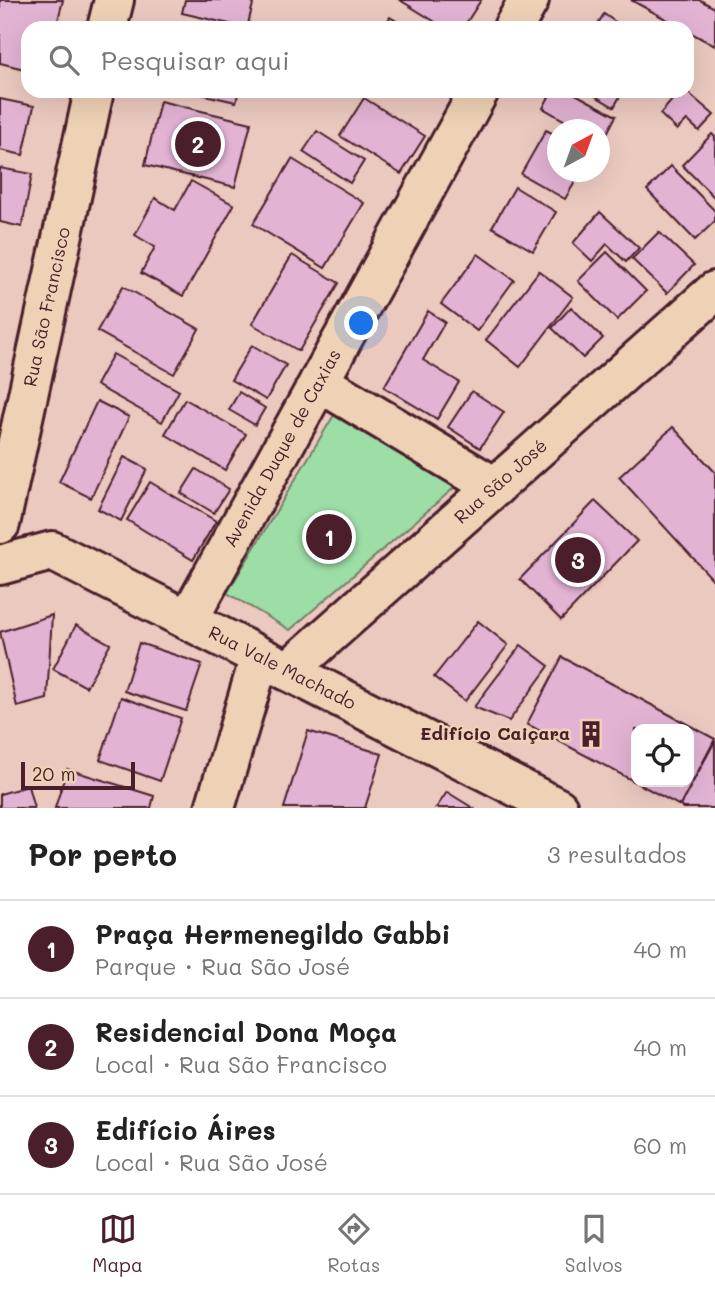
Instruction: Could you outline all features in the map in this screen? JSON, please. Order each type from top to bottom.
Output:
[{"type":"street","points":[[109,21],[114,0]]},
{"type":"street","points":[[517,21],[529,0]]},
{"type":"street","name":"Rua São Francisco","points":[[0,524],[92,98]]},
{"type":"street","name":"Avenida Duque de Caxias","points":[[188,620],[475,98]]},
{"type":"street","name":"Rua São José","points":[[274,664],[495,487],[715,291]]},
{"type":"street","points":[[319,382],[495,487]]},
{"type":"street","name":"Rua Vale Machado","points":[[0,565],[52,551],[558,808]]},
{"type":"street","points":[[215,808],[274,664]]},
{"type":"green space","points":[[337,410],[462,481],[290,630],[227,593]]},
{"type":"building","points":[[0,0],[63,0],[58,21],[21,21],[21,68],[0,63]]},
{"type":"building","points":[[185,0],[254,0],[249,21],[217,21],[182,13]]},
{"type":"building","points":[[400,0],[481,0],[468,21],[434,21]]},
{"type":"building","points":[[631,0],[700,0],[715,8],[715,46],[694,34],[694,21],[669,21]]},
{"type":"building","points":[[604,14],[614,21],[600,21]]},
{"type":"building","points":[[218,98],[237,98],[236,102]]},
{"type":"building","points":[[364,98],[425,136],[401,174],[340,136]]},
{"type":"building","points":[[548,98],[583,98],[616,116],[610,128],[610,119],[562,119],[543,108]]},
{"type":"building","points":[[599,98],[619,98],[614,107]]},
{"type":"building","points":[[674,98],[694,98],[714,115],[699,131],[687,120],[677,130],[660,114]]},
{"type":"building","points":[[0,99],[34,106],[23,155],[0,150]]},
{"type":"building","points":[[160,101],[251,123],[235,187],[145,165]]},
{"type":"building","points":[[546,130],[547,182],[575,182],[565,199],[521,174]]},
{"type":"building","points":[[317,131],[364,161],[350,183],[303,152]]},
{"type":"building","points":[[712,134],[715,137],[715,198],[682,165]]},
{"type":"building","points":[[292,159],[364,203],[325,268],[253,224]]},
{"type":"building","points":[[671,166],[715,211],[715,221],[695,240],[647,190]]},
{"type":"building","points":[[0,168],[32,174],[22,227],[0,222]]},
{"type":"building","points":[[191,181],[234,205],[183,296],[141,273],[155,247],[135,235],[155,198],[175,210]]},
{"type":"building","points":[[515,187],[556,212],[533,251],[492,227]]},
{"type":"building","points":[[600,212],[639,248],[626,262],[607,244],[592,261],[573,243]]},
{"type":"building","points":[[659,232],[694,265],[667,293],[632,259]]},
{"type":"building","points":[[607,252],[646,291],[617,320],[578,281]]},
{"type":"building","points":[[478,254],[514,280],[477,331],[441,304]]},
{"type":"building","points":[[292,255],[339,283],[299,351],[252,324]]},
{"type":"building","points":[[539,271],[573,297],[520,367],[486,340]]},
{"type":"building","points":[[123,286],[199,329],[174,374],[97,331]]},
{"type":"building","points":[[571,307],[603,338],[583,358],[552,328]]},
{"type":"building","points":[[428,311],[445,322],[423,360],[459,382],[437,419],[384,387]]},
{"type":"building","points":[[252,345],[286,365],[266,400],[231,380]]},
{"type":"building","points":[[113,354],[179,391],[162,422],[96,385]]},
{"type":"building","points":[[472,391],[504,412],[480,448],[448,427]]},
{"type":"building","points":[[239,392],[265,408],[255,425],[229,410]]},
{"type":"building","points":[[185,399],[246,434],[225,470],[165,434]]},
{"type":"building","points":[[97,401],[129,417],[91,498],[59,482]]},
{"type":"building","points":[[673,427],[715,472],[715,582],[619,477]]},
{"type":"building","points":[[124,457],[147,469],[121,521],[98,509]]},
{"type":"building","points":[[196,469],[229,489],[214,513],[181,493]]},
{"type":"building","points":[[150,482],[216,521],[193,560],[127,520]]},
{"type":"building","points":[[595,501],[637,541],[561,620],[520,579]]},
{"type":"building","points":[[52,615],[47,699],[17,707],[0,632]]},
{"type":"building","points":[[478,621],[508,645],[465,701],[434,677]]},
{"type":"building","points":[[76,625],[110,644],[86,687],[53,669]]},
{"type":"building","points":[[139,643],[202,664],[186,711],[124,691]]},
{"type":"building","points":[[521,645],[549,666],[509,721],[474,707]]},
{"type":"building","name":"Edifício Caiçara","points":[[562,657],[687,724],[631,724],[631,780],[527,724]]},
{"type":"building","points":[[121,697],[181,718],[160,781],[100,760]]},
{"type":"building","name":"Edifício Caiçara","points":[[694,728],[715,739],[694,779]]},
{"type":"building","points":[[308,731],[382,754],[365,808],[284,808]]},
{"type":"building","points":[[715,741],[715,808],[680,806],[690,787],[694,787],[694,780]]},
{"type":"building","points":[[67,769],[154,796],[151,808],[55,808]]},
{"type":"building","points":[[28,786],[34,808],[0,808],[0,794]]},
{"type":"building","name":"Edifício Caiçara","points":[[645,787],[690,787],[680,806]]},
{"type":"building","points":[[447,792],[473,808],[436,808]]},
{"type":"place","name":"Residencial Dona Moça","points":[[198,144]]},
{"type":"place","name":"Praça Hermenegildo Gabbi","points":[[329,537]]},
{"type":"place","name":"Edifício Áires","points":[[578,560]]},
{"type":"place","name":"Edifício Caiçara","points":[[591,734]]}]
